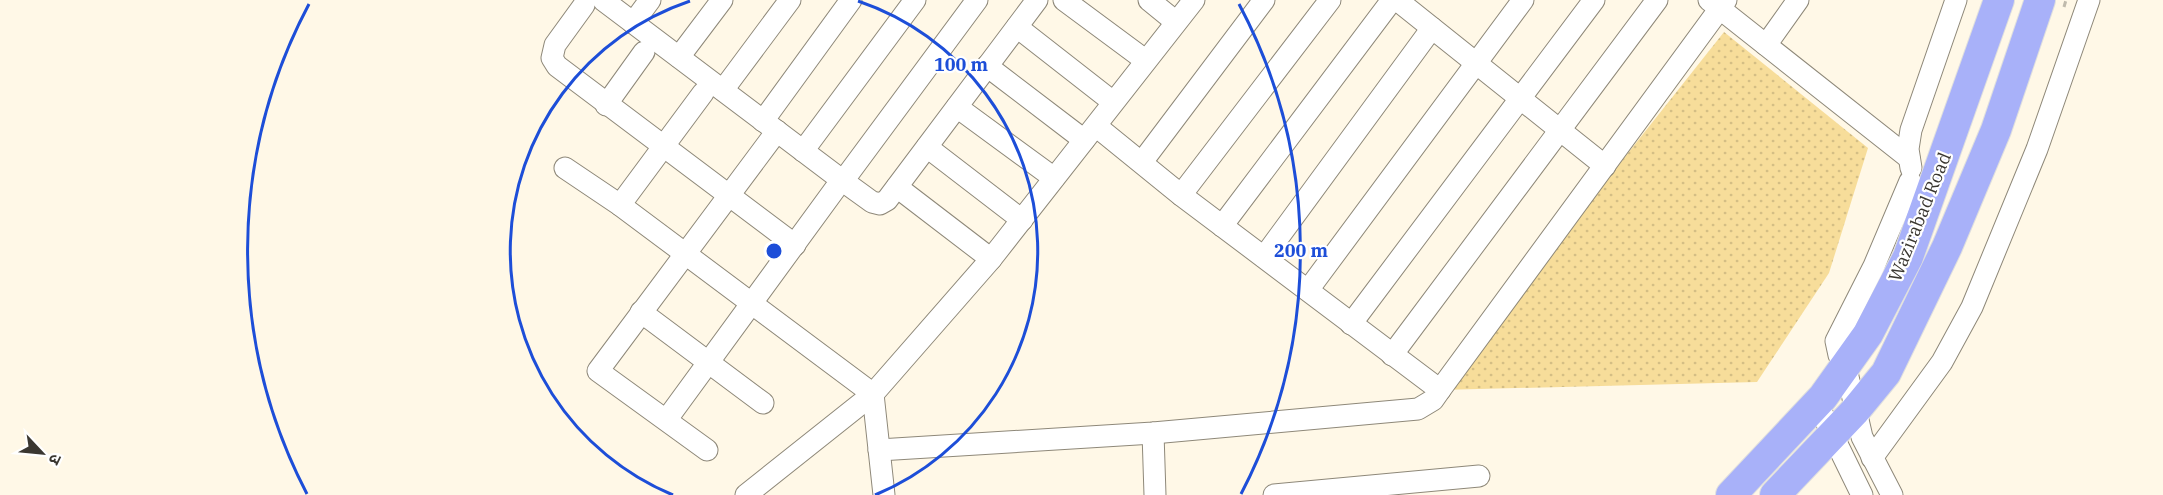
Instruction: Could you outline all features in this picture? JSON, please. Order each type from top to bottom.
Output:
[{"type":"highway","name":"Wazirabad Road","points":[[1731,495],[1817,403],[1846,368],[1868,334],[1908,257],[1919,201],[1999,0]]},
{"type":"highway","name":"Wazirabad Road","points":[[1775,495],[1854,412],[1886,372],[1952,235],[1996,130],[2040,0]]},
{"type":"highway","points":[[1919,201],[1952,235]]},
{"type":"street","points":[[633,23],[650,0]]},
{"type":"street","points":[[679,57],[722,0]]},
{"type":"street","points":[[620,205],[663,147],[713,92],[790,0]]},
{"type":"street","points":[[707,450],[668,419],[598,371],[729,196],[770,126],[851,0]]},
{"type":"street","points":[[802,151],[915,0]]},
{"type":"street","points":[[668,419],[751,303],[977,0]]},
{"type":"street","points":[[795,245],[557,66],[552,58],[555,45],[593,2],[633,23],[679,57],[713,92],[770,126],[839,185],[880,204],[897,187],[1037,0]]},
{"type":"street","points":[[1064,0],[1145,60]]},
{"type":"street","points":[[1149,0],[1176,22]]},
{"type":"street","points":[[746,495],[873,394],[991,260],[1194,0]]},
{"type":"street","points":[[1142,162],[1264,0]]},
{"type":"street","points":[[1181,195],[1330,0]]},
{"type":"street","points":[[1222,226],[1394,0],[1605,165]]},
{"type":"street","points":[[1308,290],[1523,0]]},
{"type":"street","points":[[1352,324],[1594,0]]},
{"type":"street","points":[[1392,355],[1657,0]]},
{"type":"street","points":[[1766,45],[1798,0]]},
{"type":"street","points":[[1892,495],[1872,458],[1854,412],[1846,368],[1839,355],[1836,341],[1874,266],[1919,201],[1909,158],[1911,130],[1956,0]]},
{"type":"street","points":[[1872,458],[1942,362],[1972,307],[2037,149],[2090,0]]},
{"type":"street","points":[[879,450],[1153,433],[1418,409],[1433,400],[1605,165],[1718,3],[1766,45],[1909,158]]},
{"type":"street","points":[[1017,27],[1113,102]]},
{"type":"street","points":[[1264,257],[1432,28]]},
{"type":"street","points":[[606,105],[644,52]]},
{"type":"street","points":[[987,66],[1090,133],[1142,162],[1181,195],[1440,390]]},
{"type":"street","points":[[957,106],[1054,178]]},
{"type":"street","points":[[927,147],[1022,220]]},
{"type":"street","points":[[565,168],[620,205],[873,394],[884,495]]},
{"type":"street","points":[[897,187],[991,260]]},
{"type":"street","points":[[641,312],[763,403]]},
{"type":"street","points":[[1817,403],[1862,495]]},
{"type":"street","points":[[1153,433],[1155,495]]},
{"type":"street","points":[[1274,495],[1479,476],[1462,495]]},
{"type":"shaded area","points":[[1724,32],[1868,148],[1829,273],[1757,382],[1440,390]]}]
